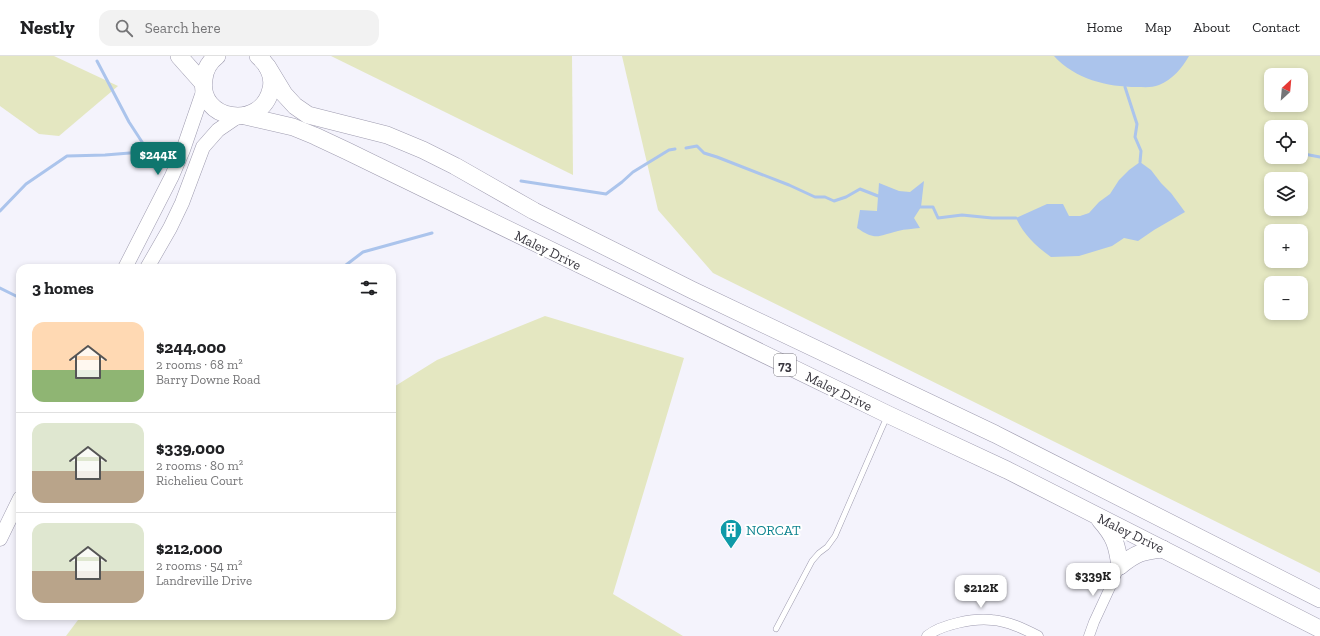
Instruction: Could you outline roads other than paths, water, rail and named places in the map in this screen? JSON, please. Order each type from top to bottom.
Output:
[{"type":"highway","points":[[179,56],[204,86]]},
{"type":"highway","points":[[204,86],[205,71],[212,60],[217,56]]},
{"type":"highway","points":[[241,116],[255,112],[263,105],[268,96],[271,86],[271,76],[263,61]]},
{"type":"highway","name":"Maley Drive","points":[[263,61],[284,94],[295,106],[308,115],[387,135],[423,150],[455,166],[534,211],[692,290],[995,434],[1320,599]]},
{"type":"highway","name":"Maley Drive","points":[[204,86],[207,98],[219,111],[228,115],[241,116],[293,127],[315,136],[889,415],[1007,470],[1320,629]]},
{"type":"highway","points":[[1097,517],[1110,532],[1117,546],[1120,566]]},
{"type":"highway","points":[[1120,566],[1132,556],[1144,551],[1163,549]]},
{"type":"main road","points":[[127,264],[172,176],[183,150],[204,86]]},
{"type":"main road","points":[[149,264],[170,228],[182,203],[204,146],[218,130],[241,116]]},
{"type":"main road","points":[[0,539],[16,506]]},
{"type":"street","points":[[1089,636],[1120,566]]},
{"type":"street","points":[[927,636],[952,624],[992,620],[1017,626],[1038,636]]},
{"type":"lane","points":[[776,629],[812,561],[819,552],[827,547],[835,536],[889,415]]},
{"type":"water","points":[[1054,56],[1189,56],[1180,69],[1164,83],[1151,87],[1126,87],[1103,83],[1082,76],[1062,64]]},
{"type":"water","points":[[1140,162],[1151,170],[1185,212],[1138,241],[1124,238],[1112,246],[1079,256],[1051,257],[1031,240],[1016,218],[1047,204],[1063,204],[1069,216],[1080,216],[1089,213],[1099,202],[1110,194],[1119,180],[1129,170]]},
{"type":"water","points":[[924,181],[921,207],[914,218],[920,228],[901,230],[881,236],[873,236],[857,228],[860,210],[877,211],[879,183],[899,191],[910,192]]},
{"type":"waterway","points":[[0,211],[26,184],[67,156],[142,152],[144,145],[129,122],[97,61]]},
{"type":"waterway","points":[[1125,87],[1137,124],[1135,137],[1141,151],[1140,162]]},
{"type":"waterway","points":[[686,148],[697,146],[704,153],[789,185],[815,197],[825,197],[834,201],[846,197],[860,189],[878,196]]},
{"type":"waterway","points":[[521,181],[606,194],[633,172],[669,150],[675,149]]},
{"type":"waterway","points":[[1308,155],[1320,157]]},
{"type":"waterway","points":[[921,207],[933,207],[938,218],[962,215],[992,218],[1016,218]]},
{"type":"waterway","points":[[347,264],[363,252],[432,233]]},
{"type":"waterway","points":[[0,288],[16,296]]},
{"type":"place","name":"NORCAT","points":[[731,550]]}]
